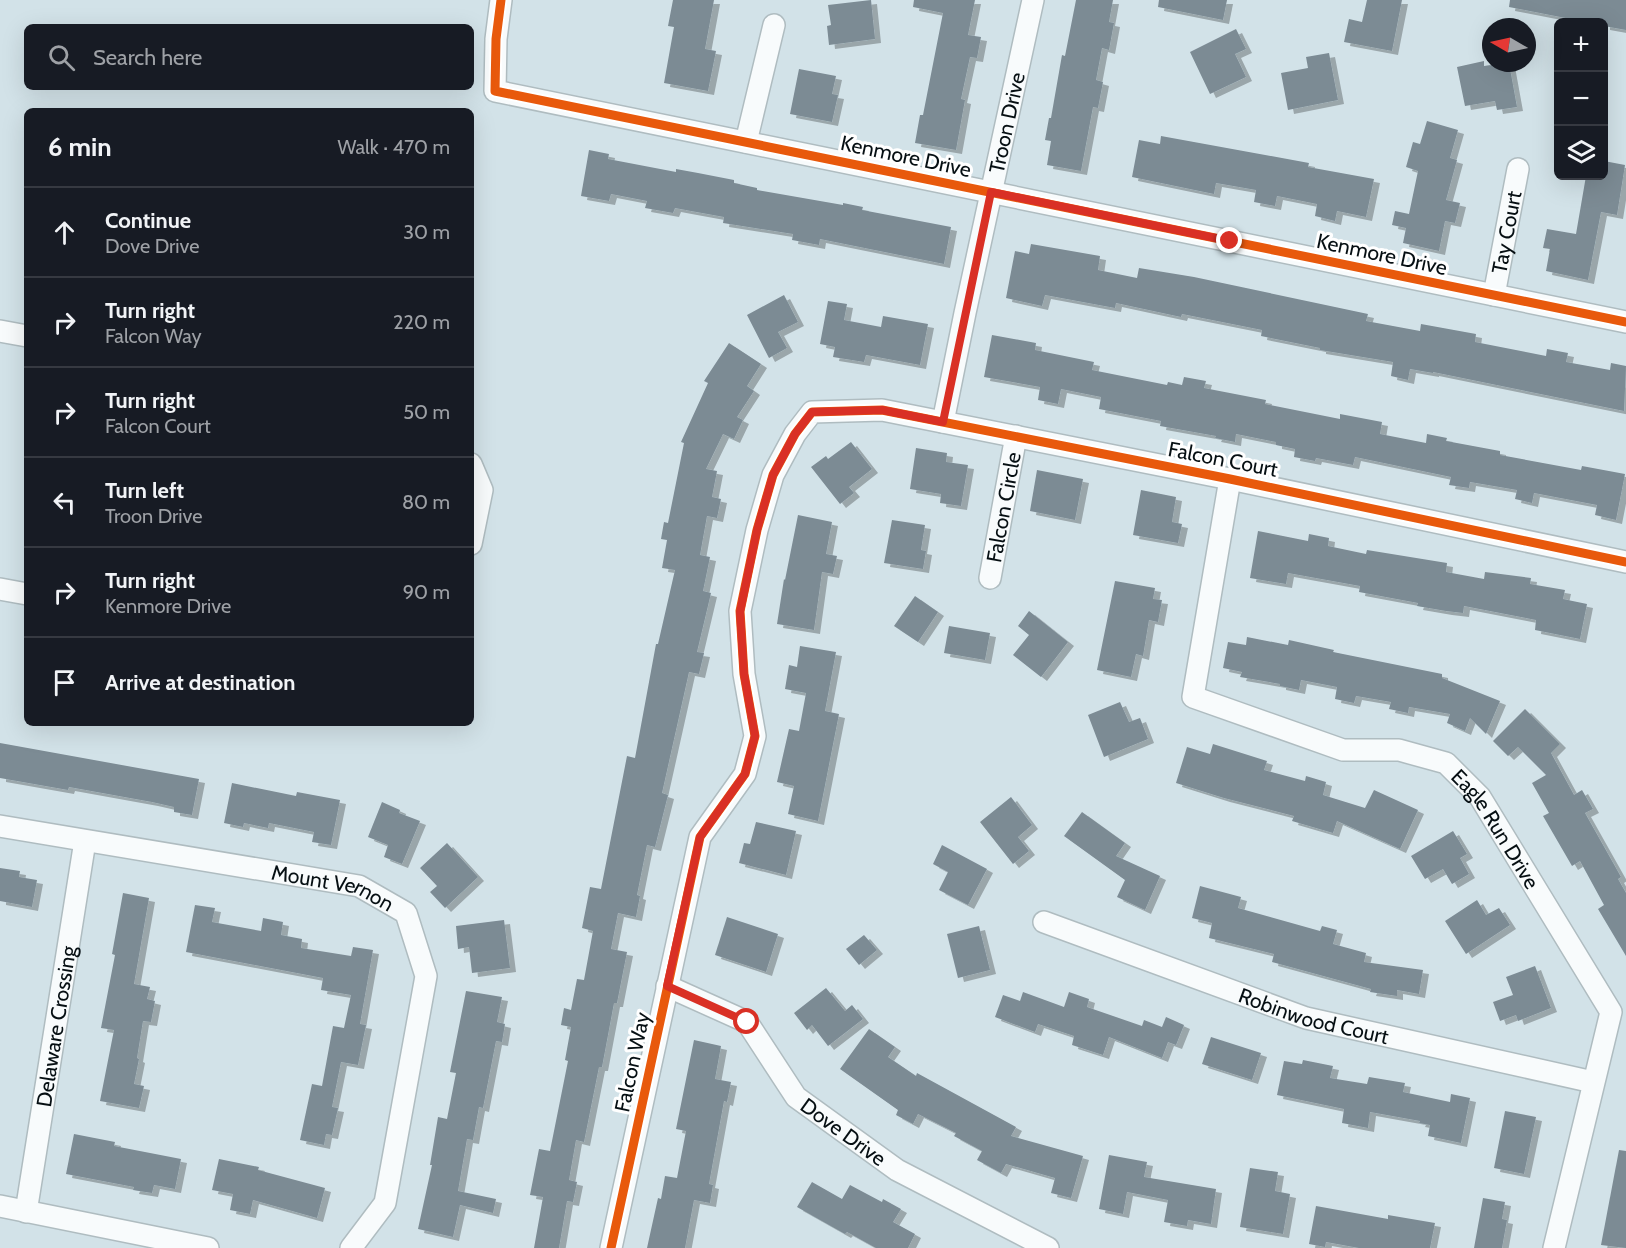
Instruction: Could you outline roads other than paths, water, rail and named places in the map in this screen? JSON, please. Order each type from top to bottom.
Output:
[{"type":"street","name":"Kenmore Drive","points":[[501,0],[496,39],[495,91],[1626,322]]},
{"type":"street","name":"Troon Drive","points":[[943,422],[1033,0]]},
{"type":"street","points":[[746,142],[774,26]]},
{"type":"street","name":"Tay Court","points":[[1494,295],[1518,170]]},
{"type":"street","points":[[0,331],[24,335]]},
{"type":"street","name":"Falcon Court","points":[[812,412],[882,410],[1230,479],[1626,562]]},
{"type":"street","name":"Falcon Way","points":[[611,1248],[700,837],[745,774],[755,736],[744,674],[740,612],[757,530],[773,475],[795,434],[812,412]]},
{"type":"street","name":"Falcon Circle","points":[[990,578],[1016,436]]},
{"type":"street","points":[[474,471],[482,490],[474,529]]},
{"type":"street","name":"Eagle Run Drive","points":[[1230,479],[1193,697],[1343,750],[1399,750],[1446,764],[1480,797],[1611,1012],[1554,1248]]},
{"type":"street","points":[[0,589],[24,593]]},
{"type":"street","name":"Mount Vernon","points":[[0,826],[359,885],[406,913],[426,976],[385,1203],[351,1248]]},
{"type":"street","name":"Delaware Crossing","points":[[26,1212],[85,841]]},
{"type":"street","name":"Robinwood Court","points":[[1044,922],[1306,1018],[1593,1082]]},
{"type":"street","name":"Dove Drive","points":[[667,986],[747,1022],[796,1097],[897,1170],[1048,1248]]},
{"type":"street","points":[[0,1206],[208,1248]]}]
